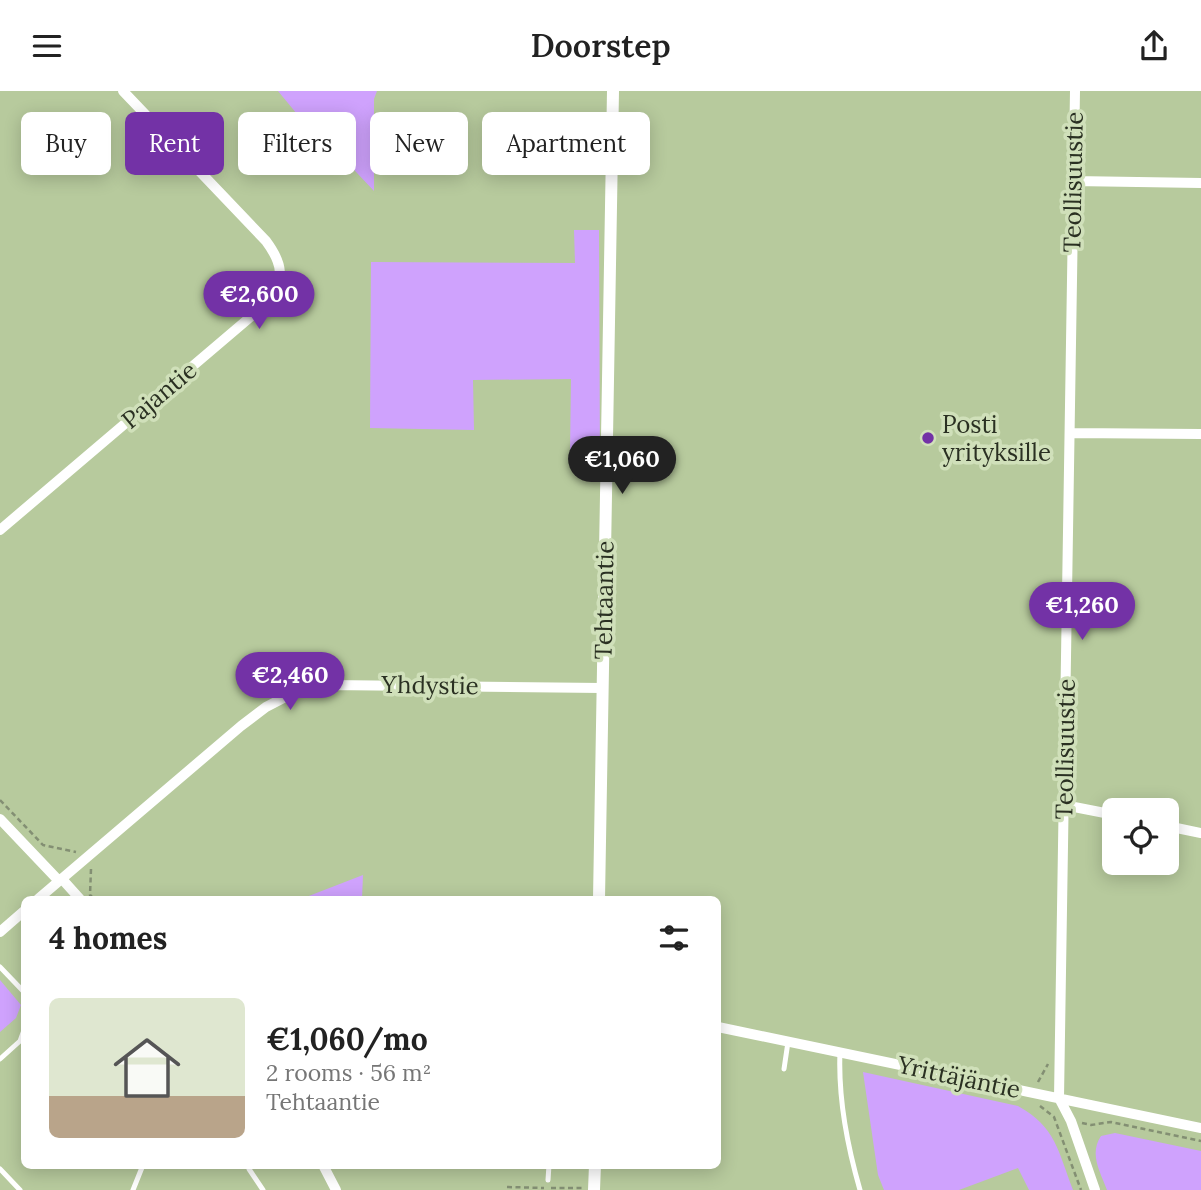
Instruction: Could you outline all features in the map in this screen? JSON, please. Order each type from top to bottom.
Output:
[{"type":"street","name":"Pajantie","points":[[0,530],[268,302],[276,290],[281,274],[278,257],[266,241],[123,91]]},
{"type":"street","name":"Tehtaantie","points":[[599,896],[613,91]]},
{"type":"street","name":"Teollisuustie","points":[[1075,91],[1059,1098],[1071,1121],[1095,1190]]},
{"type":"street","points":[[1073,181],[1201,183]]},
{"type":"street","points":[[1070,433],[1201,434]]},
{"type":"street","name":"Yhdystie","points":[[42,896],[241,726],[266,707],[295,692],[330,685],[376,684],[602,688]]},
{"type":"street","points":[[1064,805],[1102,812]]},
{"type":"street","points":[[0,818],[77,896]]},
{"type":"street","points":[[1179,828],[1201,833]]},
{"type":"street","points":[[0,932],[21,914]]},
{"type":"street","name":"Yrittäjäntie","points":[[721,1028],[1201,1128]]},
{"type":"street","points":[[325,1169],[336,1190]]},
{"type":"street","points":[[594,1189],[595,1169]]},
{"type":"lane","points":[[0,967],[21,989]]},
{"type":"lane","points":[[784,1069],[788,1042]]},
{"type":"lane","points":[[0,1059],[21,1044]]},
{"type":"lane","points":[[840,1052],[838,1077],[846,1136],[860,1190]]},
{"type":"lane","points":[[133,1190],[140,1169]]},
{"type":"lane","points":[[248,1169],[264,1190]]},
{"type":"lane","points":[[548,1180],[549,1169]]},
{"type":"lane","points":[[0,1170],[20,1190]]},
{"type":"path","points":[[0,800],[43,845],[78,852],[91,867],[91,896]]},
{"type":"path","points":[[1082,1190],[1055,1117],[1091,1125],[1111,1122],[1201,1141]]},
{"type":"path","points":[[507,1187],[594,1189]]},
{"type":"shaded area","points":[[0,91],[1201,91],[1201,1190],[0,1190]]},
{"type":"shaded area","points":[[278,91],[377,91],[374,112],[370,112],[370,175],[374,175],[374,191],[356,172],[356,112],[295,112]]},
{"type":"shaded area","points":[[574,230],[599,230],[600,468],[579,468],[581,455],[570,451],[571,379],[473,380],[474,430],[370,428],[371,262],[575,263]]},
{"type":"shaded area","points":[[363,875],[362,896],[309,896]]},
{"type":"shaded area","points":[[0,980],[21,1005],[16,1018],[0,1032]]},
{"type":"shaded area","points":[[863,1072],[1018,1106],[1041,1123],[1054,1141],[1073,1190],[1029,1190],[1018,1168],[959,1190],[884,1190],[878,1175]]},
{"type":"shaded area","points":[[1115,1133],[1201,1151],[1201,1190],[1107,1190],[1097,1163],[1096,1149],[1101,1136]]},
{"type":"place","name":"Posti yrityksille","points":[[928,438]]}]
